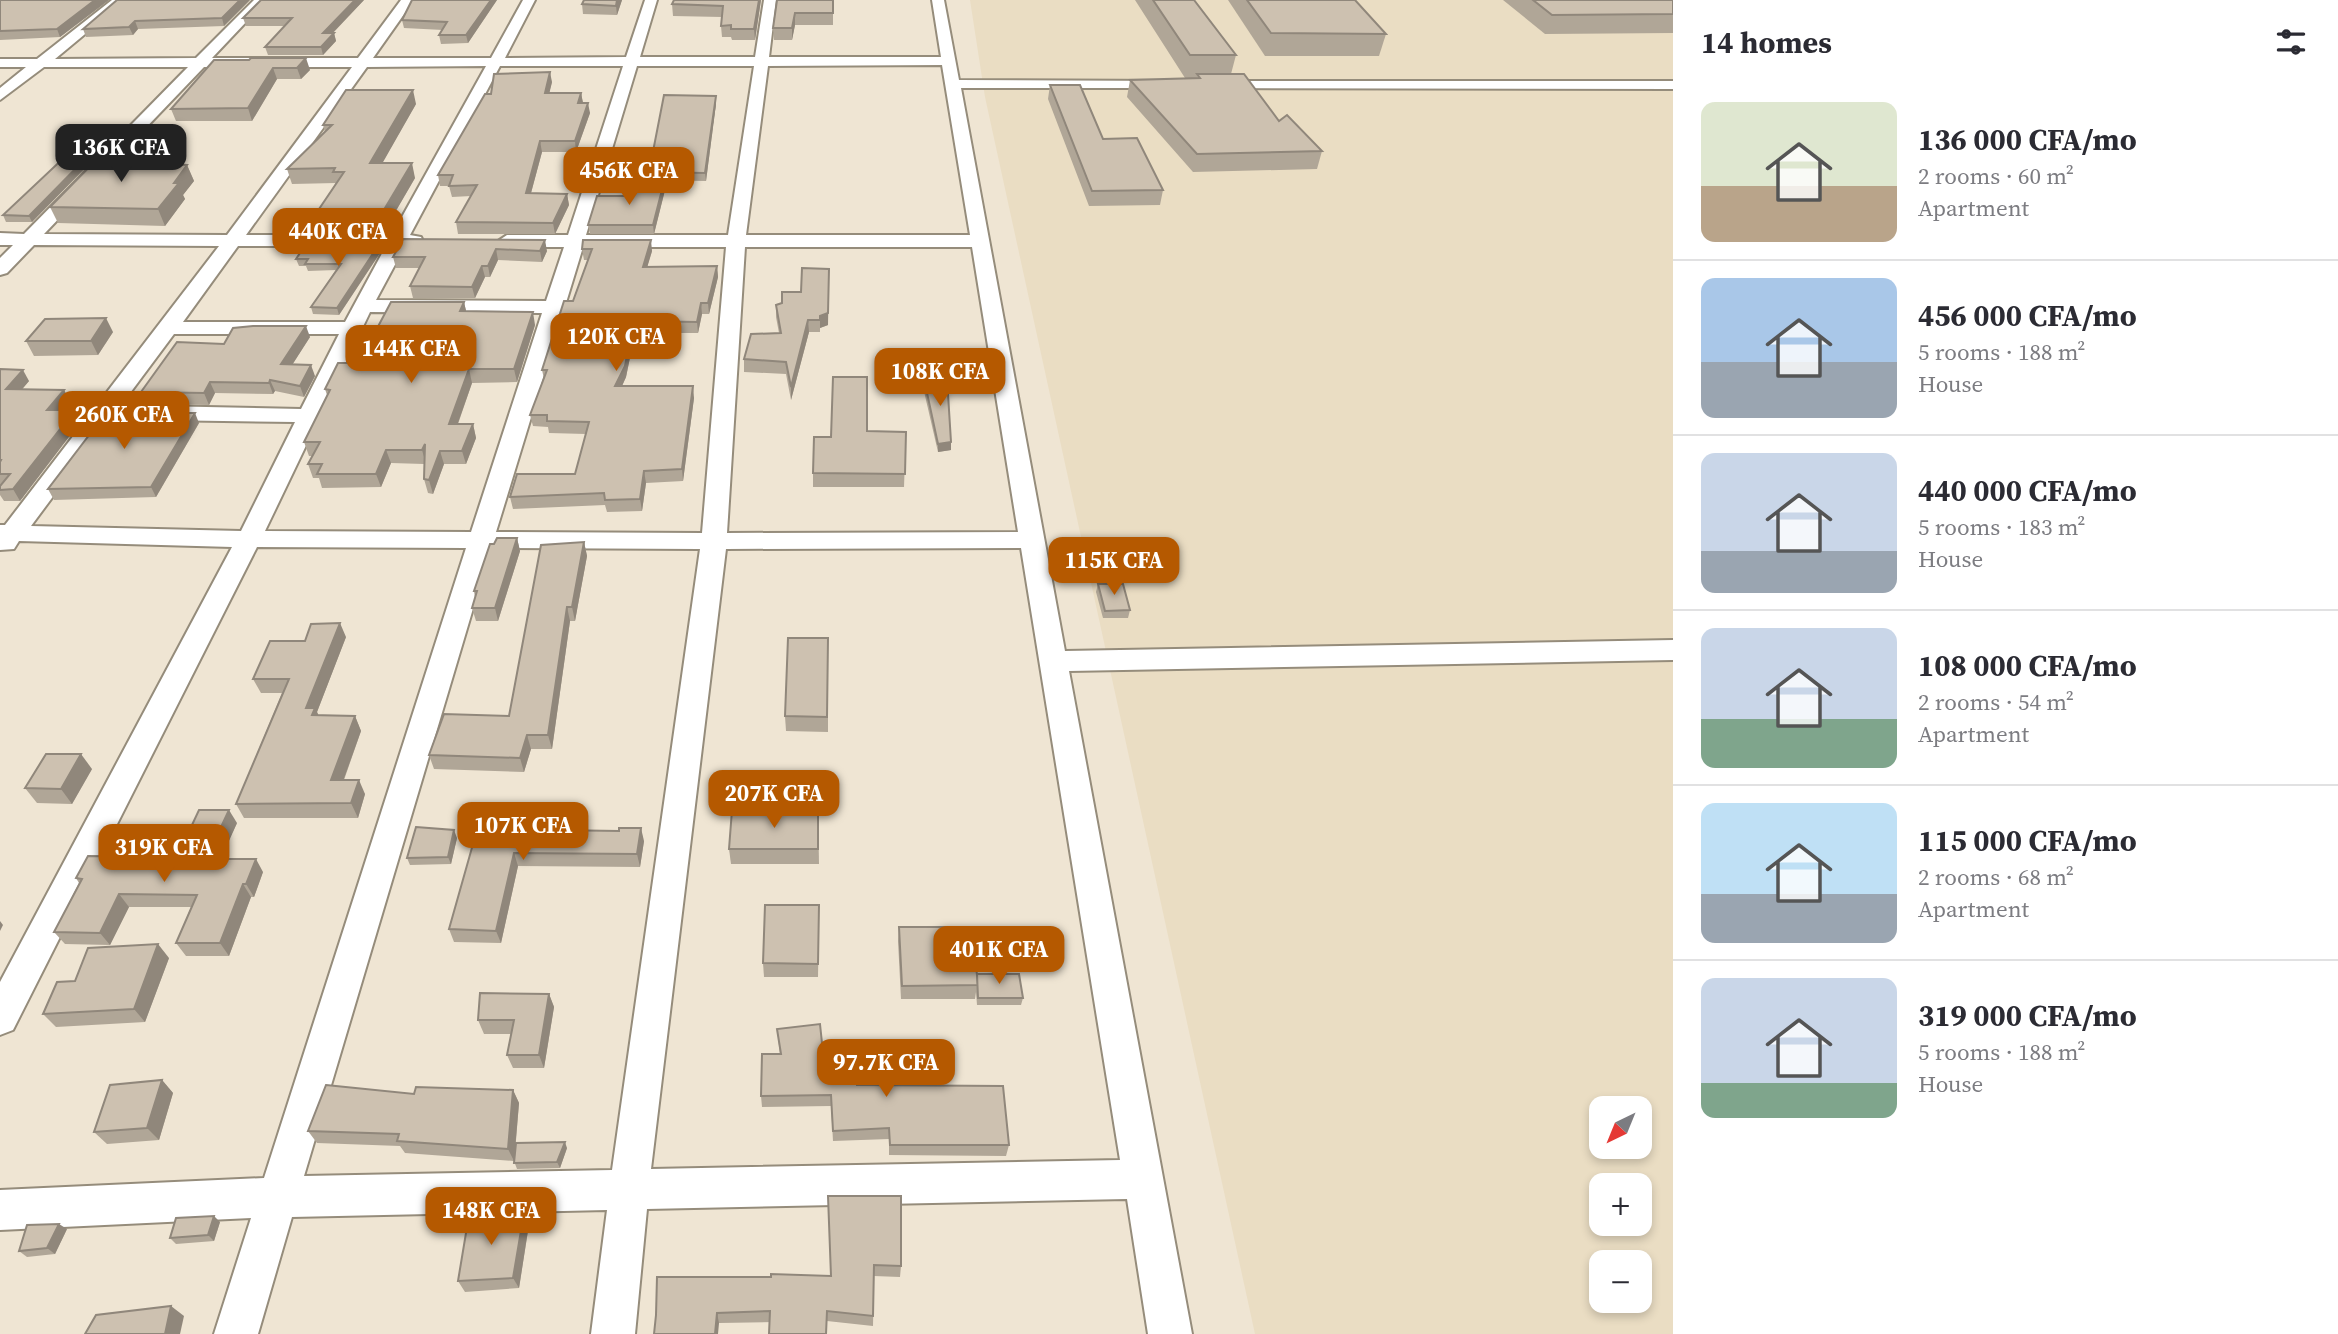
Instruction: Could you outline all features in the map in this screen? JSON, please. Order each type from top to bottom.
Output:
[{"type":"street","points":[[0,95],[120,0]]},
{"type":"street","points":[[0,269],[261,0]]},
{"type":"street","points":[[4,539],[168,328],[408,0]]},
{"type":"street","points":[[0,1017],[249,539],[363,306],[529,0]]},
{"type":"street","points":[[236,1334],[481,539],[651,0]]},
{"type":"street","points":[[613,1334],[713,541],[737,243],[770,0]]},
{"type":"street","points":[[938,0],[1170,1334]]},
{"type":"street","points":[[0,63],[761,62],[1195,85],[1673,85]]},
{"type":"street","points":[[0,239],[426,242]]},
{"type":"street","points":[[494,242],[980,241]]},
{"type":"street","points":[[363,306],[555,307]]},
{"type":"street","points":[[168,328],[352,328]]},
{"type":"street","points":[[102,412],[308,416]]},
{"type":"street","points":[[4,539],[1032,540]]},
{"type":"street","points":[[1053,661],[1673,650]]},
{"type":"street","points":[[0,1210],[278,1197],[1143,1179]]},
{"type":"shaded area","points":[[970,0],[1673,0],[1673,1334],[1255,1334],[985,97]]},
{"type":"building","points":[[0,0],[95,0],[57,29],[0,31]]},
{"type":"building","points":[[117,0],[240,0],[222,18],[135,21],[129,27],[83,29]]},
{"type":"building","points":[[261,0],[355,0],[323,33],[334,33],[321,47],[265,47],[292,18],[243,18]]},
{"type":"building","points":[[412,0],[491,0],[466,35],[439,35],[447,22],[402,20]]},
{"type":"building","points":[[584,0],[617,0],[616,6],[582,4]]},
{"type":"building","points":[[674,0],[759,0],[754,29],[721,26],[723,6],[672,4]]},
{"type":"building","points":[[777,0],[833,0],[833,13],[795,13],[792,28],[773,28]]},
{"type":"building","points":[[1153,0],[1194,0],[1236,55],[1190,55]]},
{"type":"building","points":[[1247,0],[1355,0],[1386,34],[1271,33]]},
{"type":"building","points":[[1533,0],[1673,0],[1673,14],[1552,15]]},
{"type":"building","points":[[306,58],[297,68],[273,68],[248,108],[171,109],[214,60]]},
{"type":"building","points":[[550,72],[545,93],[581,93],[578,103],[588,103],[575,141],[540,141],[526,193],[567,194],[553,223],[456,222],[477,185],[449,186],[453,175],[438,175],[485,94],[491,94],[494,74]]},
{"type":"building","points":[[1197,74],[1244,74],[1279,121],[1287,115],[1322,151],[1197,154],[1130,80],[1200,78]]},
{"type":"building","points":[[1050,85],[1080,85],[1103,139],[1137,138],[1163,190],[1092,191]]},
{"type":"building","points":[[346,90],[413,90],[370,163],[412,163],[379,218],[313,218],[344,172],[333,172],[335,168],[287,169],[332,125],[323,125]]},
{"type":"building","points":[[664,95],[716,96],[705,173],[649,172]]},
{"type":"building","points":[[109,147],[131,150],[124,163],[187,165],[174,183],[179,183],[158,209],[50,207]]},
{"type":"building","points":[[70,152],[90,154],[29,216],[3,215]]},
{"type":"building","points":[[639,182],[664,182],[653,225],[588,225],[597,196],[631,196],[636,193]]},
{"type":"building","points":[[403,239],[545,240],[540,251],[496,249],[488,266],[482,266],[472,287],[410,286],[425,257],[393,257]]},
{"type":"building","points":[[583,240],[651,240],[643,267],[717,266],[708,303],[701,303],[697,322],[634,321],[625,366],[615,386],[693,386],[682,469],[644,471],[640,499],[605,500],[604,493],[510,497],[517,474],[575,474],[589,422],[547,421],[547,415],[530,415],[547,370],[542,370],[564,301],[573,301],[592,249],[582,249]]},
{"type":"building","points":[[380,243],[337,308],[311,307],[341,264],[305,264],[308,259],[296,259],[304,244]]},
{"type":"building","points":[[802,268],[829,269],[828,313],[820,316],[820,320],[808,320],[791,387],[786,362],[744,359],[751,334],[781,333],[776,305],[782,303],[782,292],[801,292]]},
{"type":"building","points":[[391,302],[464,302],[460,311],[533,312],[514,369],[469,369],[449,424],[473,424],[462,451],[440,451],[429,480],[424,479],[425,444],[422,450],[386,450],[376,474],[317,474],[322,464],[308,464],[320,442],[304,442],[330,390],[325,389],[338,363],[347,363],[353,353],[364,353]]},
{"type":"building","points":[[106,318],[91,341],[26,341],[45,319]]},
{"type":"building","points":[[306,326],[281,364],[311,365],[300,386],[270,380],[269,383],[210,382],[204,393],[141,392],[177,342],[224,344],[233,328]]},
{"type":"building","points":[[0,369],[23,370],[6,389],[64,390],[47,410],[75,410],[13,489],[0,490],[0,486],[10,474],[0,474]]},
{"type":"building","points":[[833,377],[867,377],[867,431],[906,432],[905,474],[813,473],[814,437],[831,437]]},
{"type":"building","points":[[947,378],[951,442],[938,444],[924,379]]},
{"type":"building","points":[[106,413],[195,413],[151,487],[48,489]]},
{"type":"building","points":[[497,538],[517,538],[495,608],[472,608],[477,591],[474,591],[490,544],[494,544]]},
{"type":"building","points":[[584,542],[572,607],[567,607],[548,735],[527,735],[520,758],[429,755],[444,714],[509,716],[541,545]]},
{"type":"building","points":[[1098,584],[1123,584],[1130,610],[1105,611]]},
{"type":"building","points":[[340,623],[306,708],[315,708],[312,715],[355,716],[331,780],[359,780],[351,803],[236,804],[289,679],[253,679],[270,641],[305,641],[311,624]]},
{"type":"building","points":[[788,638],[828,638],[827,717],[785,716]]},
{"type":"building","points":[[46,754],[81,754],[61,789],[25,788]]},
{"type":"building","points":[[199,810],[229,810],[206,859],[256,859],[246,884],[243,884],[220,943],[176,943],[197,895],[119,894],[100,933],[54,932],[82,879],[76,878],[88,856],[177,857]]},
{"type":"building","points":[[732,810],[818,811],[818,849],[729,849]]},
{"type":"building","points":[[499,816],[555,817],[553,830],[619,831],[619,828],[641,828],[637,854],[514,853],[496,931],[449,929],[475,837],[493,838]]},
{"type":"building","points":[[416,827],[454,830],[448,857],[407,858]]},
{"type":"building","points":[[765,905],[819,905],[818,964],[763,963]]},
{"type":"building","points":[[899,927],[972,927],[978,985],[902,986]]},
{"type":"building","points":[[158,944],[134,1009],[43,1014],[57,982],[75,981],[88,948]]},
{"type":"building","points":[[977,974],[1019,974],[1023,998],[978,998]]},
{"type":"building","points":[[480,993],[549,994],[539,1055],[507,1055],[514,1020],[478,1020]]},
{"type":"building","points":[[820,1024],[825,1072],[856,1071],[857,1085],[1003,1086],[1009,1145],[890,1145],[889,1128],[833,1131],[831,1095],[761,1096],[762,1054],[781,1054],[777,1029]]},
{"type":"building","points":[[162,1080],[147,1128],[94,1132],[110,1085]]},
{"type":"building","points":[[326,1085],[414,1094],[416,1087],[513,1090],[508,1149],[397,1141],[399,1134],[308,1131]]},
{"type":"building","points":[[565,1142],[557,1162],[514,1163],[516,1143]]},
{"type":"building","points":[[828,1196],[901,1196],[901,1266],[874,1265],[873,1316],[827,1311],[826,1334],[769,1334],[770,1311],[717,1313],[715,1334],[654,1334],[657,1277],[771,1277],[771,1274],[831,1276]]},
{"type":"building","points":[[524,1213],[513,1278],[458,1281],[469,1215]]},
{"type":"building","points":[[214,1216],[208,1235],[170,1238],[176,1218]]},
{"type":"building","points":[[59,1224],[47,1248],[19,1251],[27,1225]]},
{"type":"building","points":[[171,1306],[165,1334],[85,1334],[96,1315]]}]
